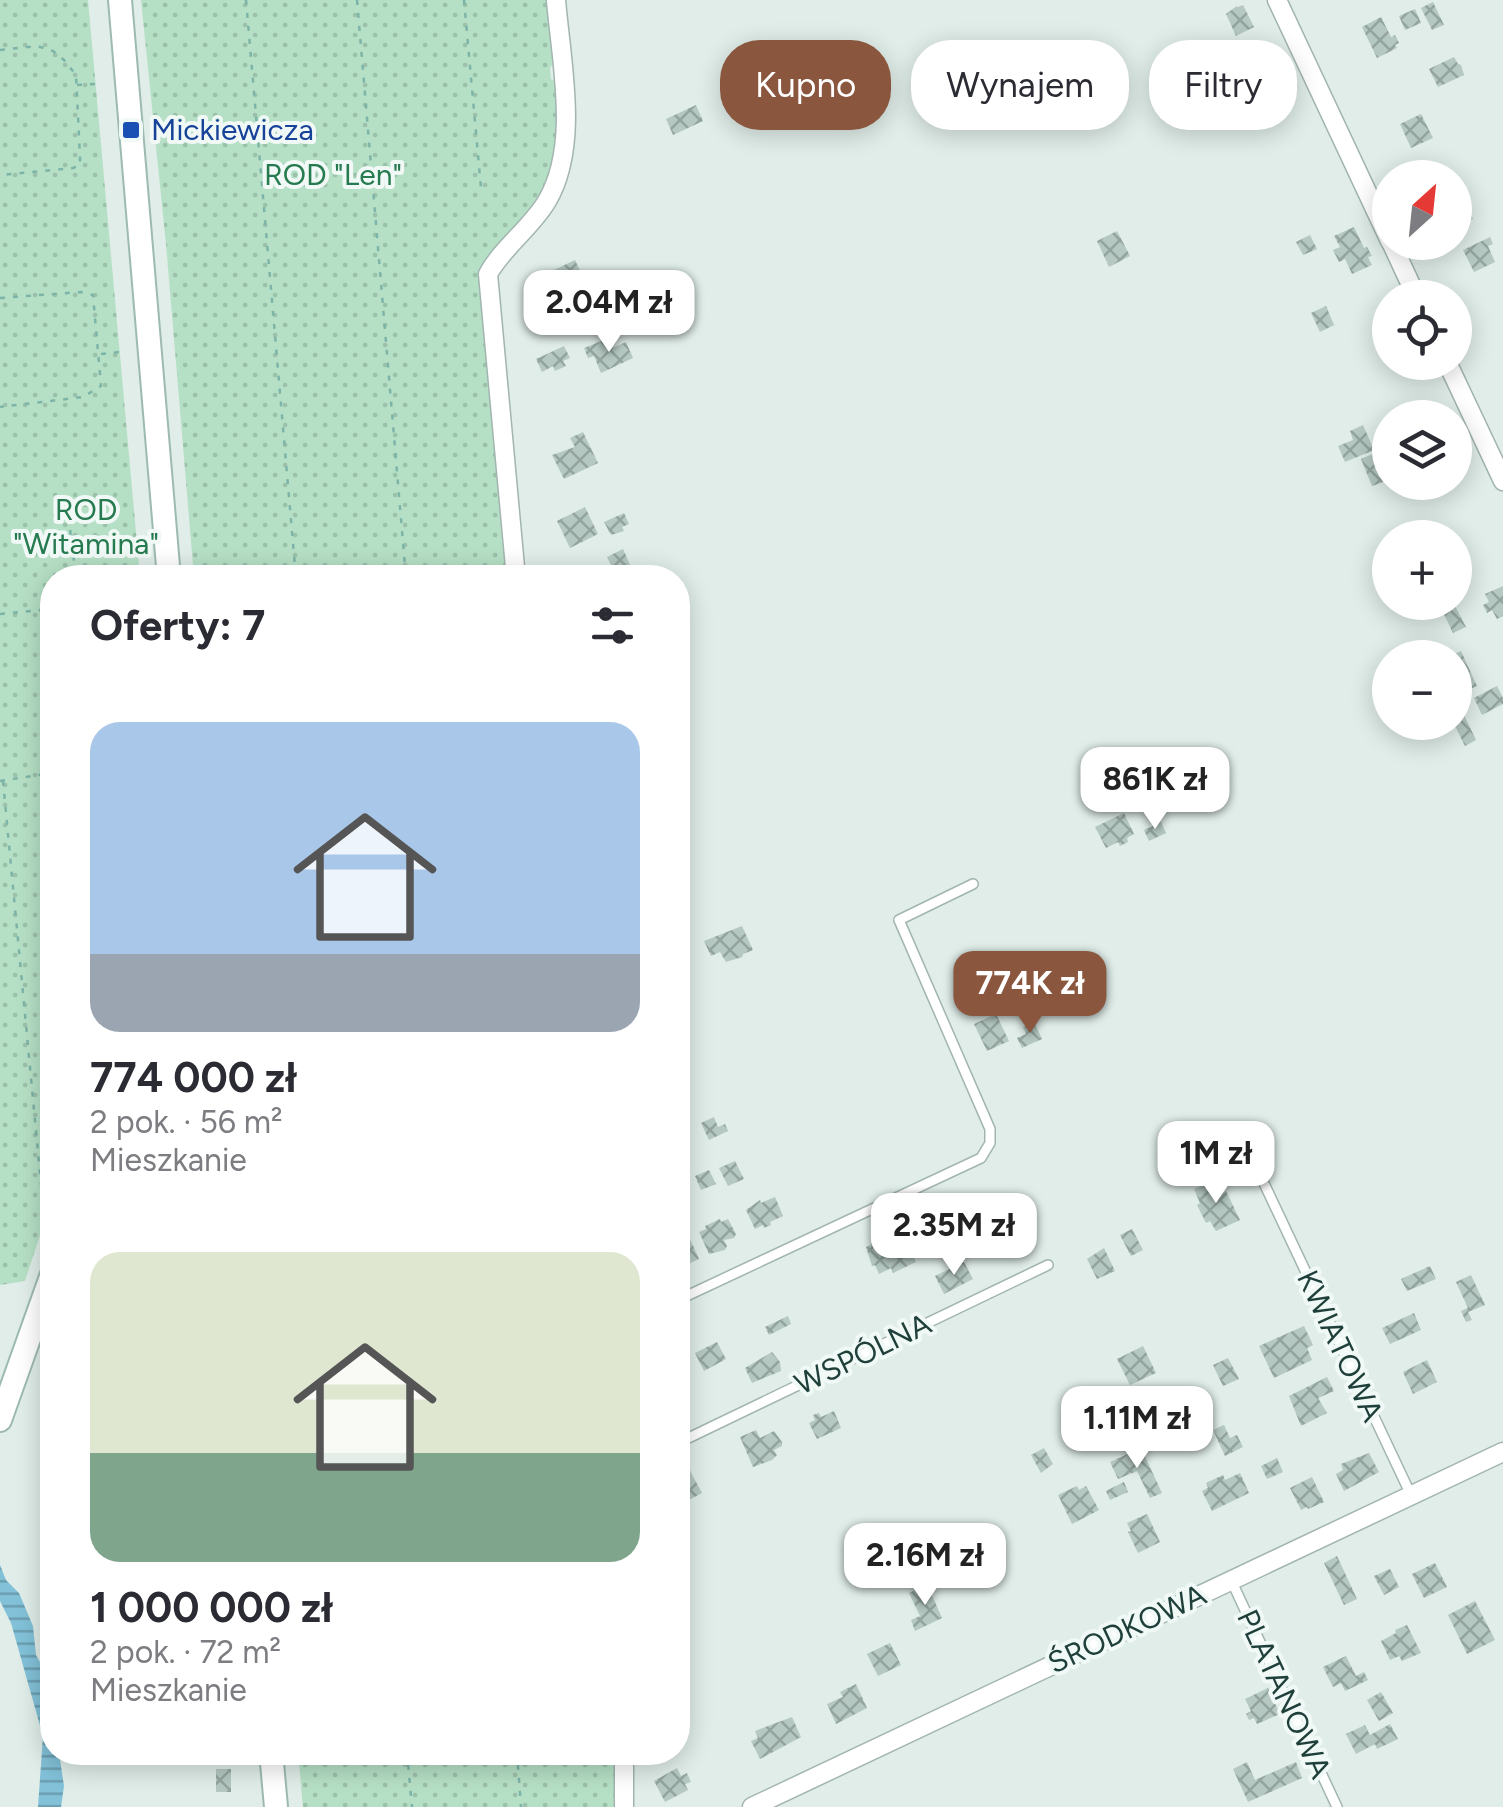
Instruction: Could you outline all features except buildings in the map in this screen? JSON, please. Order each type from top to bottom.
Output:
[{"type":"street","points":[[120,0],[168,565]]},
{"type":"street","points":[[515,565],[488,274],[547,201],[560,166],[567,126],[556,0]]},
{"type":"street","points":[[1277,0],[1372,203]]},
{"type":"street","points":[[1455,380],[1503,481]]},
{"type":"street","points":[[0,1420],[40,1308]]},
{"type":"street","name":"ŚRODKOWA","points":[[752,1807],[1503,1452]]},
{"type":"street","points":[[272,1765],[276,1807]]},
{"type":"street","points":[[624,1765],[624,1807]]},
{"type":"lane","points":[[690,1294],[982,1158],[990,1143],[990,1129],[899,920],[974,884]]},
{"type":"lane","name":"KWIATOWA","points":[[1244,1143],[1411,1495]]},
{"type":"lane","name":"WSPÓLNA","points":[[690,1437],[1048,1265]]},
{"type":"lane","name":"PLATANOWA","points":[[1231,1580],[1337,1807]]},
{"type":"path","points":[[246,0],[295,565]]},
{"type":"path","points":[[356,0],[405,565]]},
{"type":"path","points":[[464,0],[481,188]]},
{"type":"path","points":[[0,50],[37,46],[54,51],[76,76],[80,164],[74,168],[0,175]]},
{"type":"path","points":[[76,85],[96,84]]},
{"type":"path","points":[[0,298],[81,292],[94,295],[101,386],[84,396],[0,407]]},
{"type":"path","points":[[98,354],[120,352]]},
{"type":"path","points":[[67,504],[74,565]]},
{"type":"path","points":[[0,614],[40,610]]},
{"type":"path","points":[[40,776],[2,781],[40,1175]]},
{"type":"path","points":[[408,1765],[412,1807]]},
{"type":"path","points":[[518,1765],[521,1807]]},
{"type":"green space","name":"ROD \"Witamina\"","points":[[0,0],[88,0],[139,565],[40,565],[40,1235],[25,1281],[0,1285]]},
{"type":"green space","name":"ROD \"Len\"","points":[[141,0],[550,0],[556,59],[550,68],[551,79],[558,83],[551,177],[510,237],[485,263],[506,565],[193,565]]},
{"type":"green space","points":[[299,1765],[618,1765],[618,1807],[303,1807]]},
{"type":"water","points":[[0,1565],[6,1580],[19,1593],[33,1626],[40,1662],[40,1725],[11,1623],[0,1601]]},
{"type":"water","points":[[41,1765],[61,1765],[64,1786],[61,1807],[38,1807]]},
{"type":"place","name":"Mickiewicza","points":[[131,130]]}]
